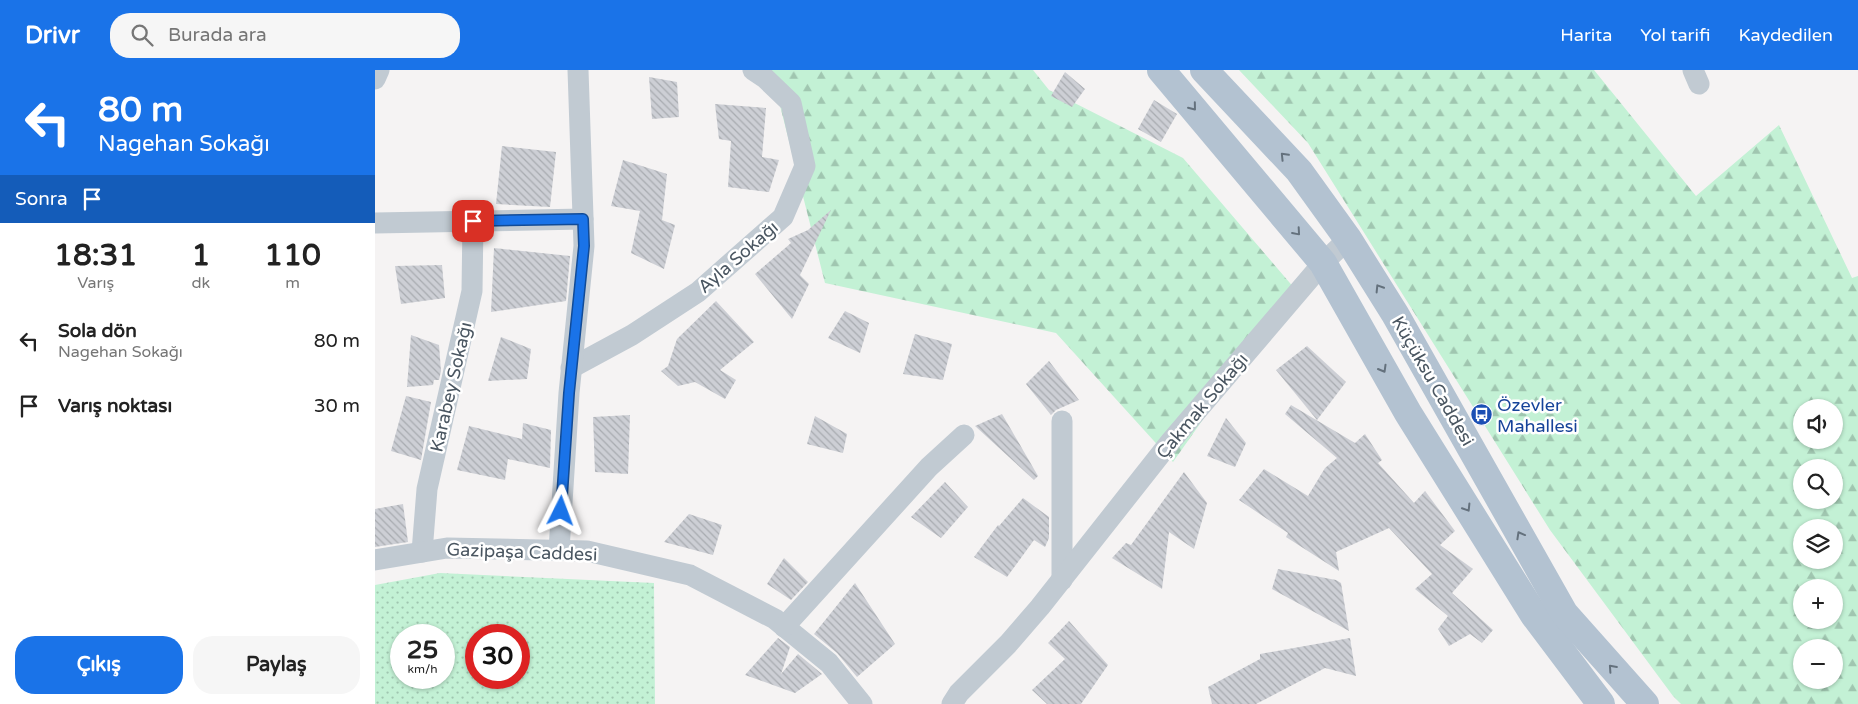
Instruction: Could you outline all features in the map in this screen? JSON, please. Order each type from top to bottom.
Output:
[{"type":"main road","name":"Küçüksu Caddesi","points":[[1161,70],[1323,263],[1408,413],[1534,615],[1601,704]]},
{"type":"main road","name":"Küçüksu Caddesi","points":[[1204,70],[1299,171],[1348,239],[1395,314],[1564,613],[1645,704]]},
{"type":"street","points":[[375,79],[379,70]]},
{"type":"street","points":[[559,550],[571,368],[584,246],[578,70]]},
{"type":"street","name":"Ayla Sokağı","points":[[571,368],[632,335],[698,292],[783,217],[805,166],[791,103],[765,78],[753,70]]},
{"type":"street","points":[[375,223],[583,219]]},
{"type":"street","name":"Karabey Sokağı","points":[[422,552],[427,488],[472,291],[473,221]]},
{"type":"street","name":"Çakmak Sokağı","points":[[952,704],[959,693],[1008,644],[1062,580],[1171,441],[1323,263],[1348,239]]},
{"type":"street","points":[[1062,421],[1062,580]]},
{"type":"street","points":[[785,627],[929,467],[964,435]]},
{"type":"street","name":"Gazipaşa Caddesi","points":[[375,560],[447,548],[587,551],[690,575],[775,619],[829,663],[862,704]]},
{"type":"green space","points":[[771,70],[1033,70],[1049,90],[1183,158],[1295,289],[1173,462],[1056,333],[825,283]]},
{"type":"green space","points":[[1239,70],[1594,70],[1696,196],[1779,125],[1852,278],[1858,276],[1858,704],[1681,704],[1673,696],[1550,530],[1308,143]]},
{"type":"green space","points":[[440,573],[654,583],[655,704],[375,704],[375,585]]},
{"type":"building","points":[[1065,72],[1085,89],[1072,107],[1051,96]]},
{"type":"building","points":[[649,77],[677,82],[679,117],[652,119]]},
{"type":"building","points":[[1154,100],[1177,114],[1161,142],[1138,129]]},
{"type":"building","points":[[715,104],[766,108],[762,157],[779,160],[769,192],[728,187],[731,141],[719,139]]},
{"type":"building","points":[[502,146],[556,152],[550,207],[496,204]]},
{"type":"building","points":[[623,160],[667,174],[662,220],[675,225],[664,269],[631,253],[640,211],[611,206]]},
{"type":"building","points":[[831,210],[800,275],[809,284],[792,319],[755,274],[791,243],[788,239],[808,230]]},
{"type":"building","points":[[494,248],[570,256],[566,301],[491,312]]},
{"type":"building","points":[[442,265],[445,298],[401,304],[395,266]]},
{"type":"building","points":[[716,301],[754,342],[720,370],[736,380],[725,399],[695,382],[678,386],[661,371],[668,366],[677,339]]},
{"type":"building","points":[[845,311],[869,323],[860,353],[828,338]]},
{"type":"building","points":[[915,334],[952,344],[943,380],[903,374]]},
{"type":"building","points":[[411,335],[439,345],[441,371],[439,380],[434,380],[433,385],[407,387]]},
{"type":"building","points":[[501,337],[531,349],[527,379],[488,381]]},
{"type":"building","points":[[1307,346],[1346,382],[1317,420],[1276,370]]},
{"type":"building","points":[[1049,361],[1079,400],[1056,410],[1051,415],[1026,384]]},
{"type":"building","points":[[406,396],[431,402],[421,460],[391,451]]},
{"type":"building","points":[[1291,405],[1355,443],[1365,434],[1382,460],[1378,463],[1414,503],[1425,491],[1455,531],[1440,545],[1473,569],[1452,593],[1493,630],[1482,643],[1470,634],[1449,646],[1438,629],[1448,616],[1415,589],[1432,574],[1389,528],[1336,552],[1339,571],[1286,537],[1288,533],[1239,500],[1264,469],[1308,496],[1325,468],[1337,458],[1285,414]]},
{"type":"building","points":[[1002,414],[1038,476],[1034,480],[975,426]]},
{"type":"building","points":[[630,415],[628,474],[595,472],[593,417]]},
{"type":"building","points":[[815,416],[847,434],[843,453],[807,444]]},
{"type":"building","points":[[1226,418],[1246,443],[1235,467],[1207,456]]},
{"type":"building","points":[[523,423],[551,430],[550,468],[508,459],[505,480],[457,470],[469,426],[522,439]]},
{"type":"building","points":[[1184,472],[1207,503],[1194,549],[1169,532],[1162,589],[1112,558],[1126,543],[1131,545]]},
{"type":"building","points":[[945,482],[968,507],[941,538],[911,517]]},
{"type":"building","points":[[1023,498],[1049,517],[1049,538],[1045,547],[1034,540],[1007,577],[974,557],[998,525]]},
{"type":"building","points":[[403,504],[408,542],[375,547],[375,509]]},
{"type":"building","points":[[689,514],[722,525],[713,555],[664,542]]},
{"type":"building","points":[[784,558],[808,582],[791,600],[767,584]]},
{"type":"building","points":[[1278,569],[1336,580],[1341,583],[1349,631],[1272,589]]},
{"type":"building","points":[[855,583],[895,644],[857,677],[837,653],[814,634]]},
{"type":"building","points":[[1069,621],[1108,665],[1081,704],[1047,704],[1032,690],[1065,659],[1048,643]]},
{"type":"building","points":[[778,638],[790,647],[781,674],[798,654],[822,674],[795,693],[745,675]]},
{"type":"building","points":[[1350,638],[1356,676],[1325,668],[1256,704],[1212,704],[1208,687],[1260,659],[1260,654]]},
{"type":"place","name":"Özevler Mahallesi","points":[[1481,415]]},
{"type":"route","points":[[473,221],[583,219],[584,246],[569,393],[561,511]]}]
